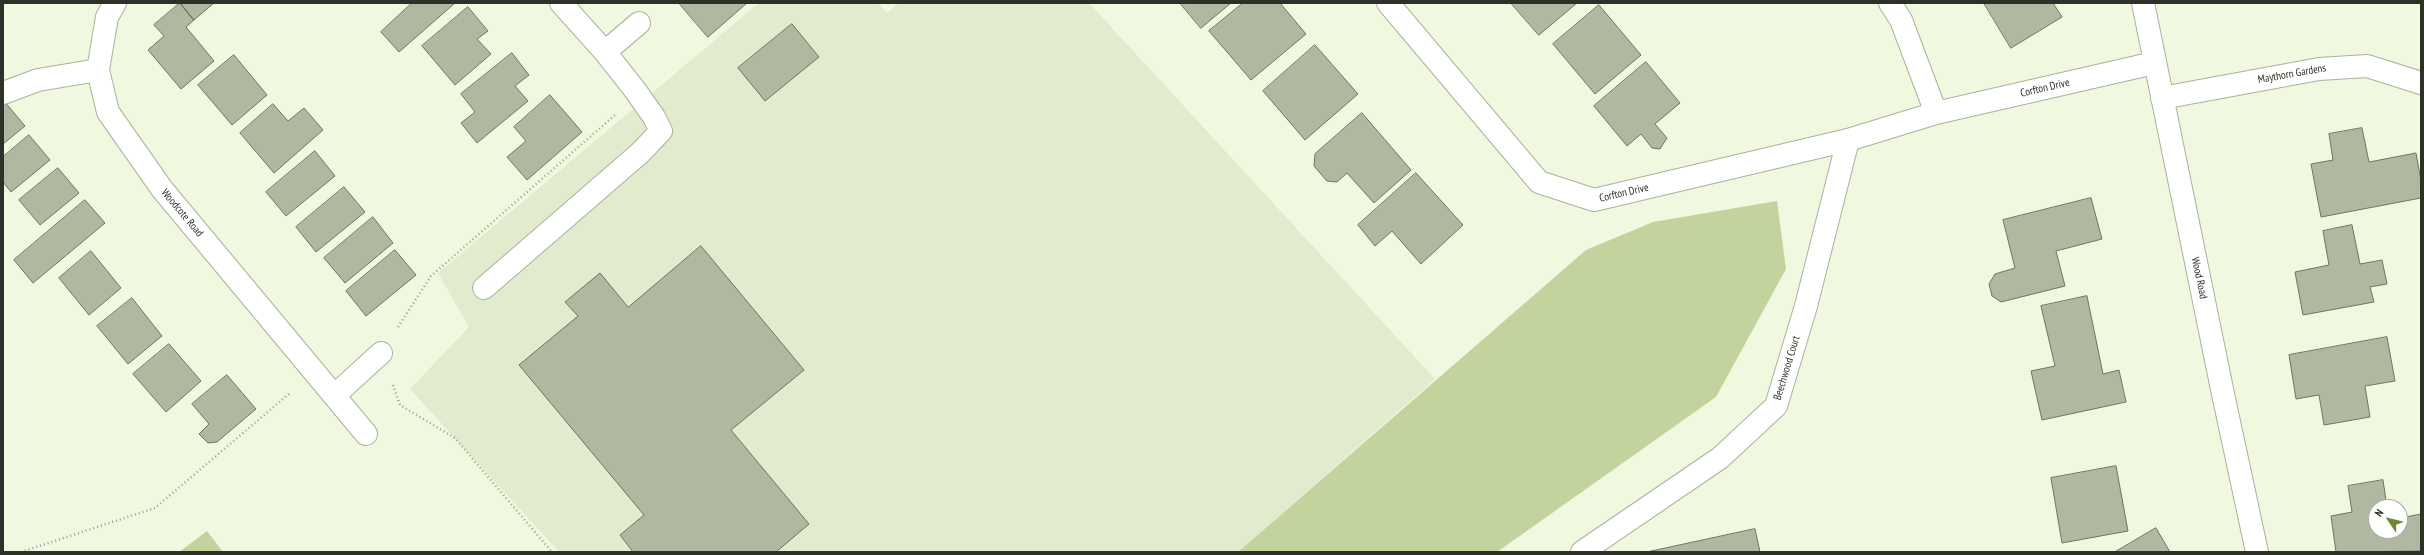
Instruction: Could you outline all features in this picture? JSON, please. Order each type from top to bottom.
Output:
[{"type":"street","name":"Woodcote Road","points":[[115,3],[107,17],[98,70],[108,112],[162,189],[366,434]]},
{"type":"street","points":[[484,288],[640,153],[660,131],[654,117],[635,90],[605,52],[562,3]]},
{"type":"street","name":"Corfton Drive","points":[[1388,3],[1539,182],[1594,200],[1848,140],[1936,113],[2154,63]]},
{"type":"street","points":[[1890,3],[1901,20],[1936,113]]},
{"type":"street","name":"Wood Road","points":[[2143,3],[2222,394],[2257,552]]},
{"type":"street","points":[[605,52],[639,23]]},
{"type":"street","name":"Maythorn Gardens","points":[[2162,98],[2319,68],[2367,66],[2421,83]]},
{"type":"street","points":[[3,93],[38,80],[98,70]]},
{"type":"street","name":"Beechwood Court","points":[[1582,552],[1720,458],[1776,406],[1806,306],[1848,140]]},
{"type":"street","points":[[335,395],[381,353]]},
{"type":"path","points":[[552,552],[455,438],[400,405],[381,353],[431,276],[626,106],[635,90]]},
{"type":"path","points":[[21,552],[155,508],[314,372]]},
{"type":"shaded area","points":[[759,3],[878,3],[887,13],[899,3],[1089,3],[1435,379],[1238,552],[559,552],[410,389],[469,327],[438,273]]},
{"type":"green space","points":[[1777,201],[1786,269],[1716,397],[1497,552],[1238,552],[1586,250],[1653,222]]},
{"type":"green space","points":[[207,531],[223,552],[179,552]]},
{"type":"building","points":[[180,3],[194,20],[186,27],[214,61],[181,89],[148,50],[164,36],[154,25]]},
{"type":"building","points":[[180,3],[214,3],[194,20]]},
{"type":"building","points":[[412,3],[455,3],[399,52],[381,32]]},
{"type":"building","points":[[679,3],[747,3],[708,37]]},
{"type":"building","points":[[1180,3],[1231,3],[1201,28]]},
{"type":"building","points":[[1243,3],[1280,3],[1306,34],[1251,80],[1209,31]]},
{"type":"building","points":[[1511,3],[1577,3],[1539,35]]},
{"type":"building","points":[[1984,3],[2053,3],[2062,17],[2011,48]]},
{"type":"building","points":[[1599,5],[1641,55],[1595,94],[1553,44]]},
{"type":"building","points":[[468,7],[488,31],[477,39],[491,54],[455,85],[422,46]]},
{"type":"building","points":[[792,24],[819,57],[765,101],[738,68]]},
{"type":"building","points":[[1315,45],[1358,94],[1305,140],[1263,91]]},
{"type":"building","points":[[512,53],[529,75],[515,86],[528,101],[477,143],[461,123],[475,112],[461,94]]},
{"type":"building","points":[[234,55],[267,95],[232,125],[198,85]]},
{"type":"building","points":[[1646,62],[1680,103],[1655,124],[1667,138],[1660,149],[1652,148],[1641,134],[1627,146],[1594,106]]},
{"type":"building","points":[[550,95],[582,132],[527,180],[507,157],[526,141],[514,127]]},
{"type":"building","points":[[4,101],[25,126],[3,144],[3,102]]},
{"type":"building","points":[[273,104],[288,121],[304,108],[323,130],[274,173],[240,133]]},
{"type":"building","points":[[1362,113],[1411,170],[1374,203],[1347,173],[1337,182],[1327,181],[1314,166],[1315,154]]},
{"type":"building","points":[[2362,128],[2369,162],[2416,153],[2421,181],[2421,198],[2321,217],[2311,164],[2333,160],[2329,134]]},
{"type":"building","points":[[29,135],[50,160],[11,192],[3,182],[3,157]]},
{"type":"building","points":[[315,151],[335,176],[286,216],[266,192]]},
{"type":"building","points":[[58,168],[79,193],[40,225],[19,200]]},
{"type":"building","points":[[1416,173],[1463,225],[1421,264],[1392,231],[1375,246],[1358,225]]},
{"type":"building","points":[[344,187],[365,212],[316,252],[296,227]]},
{"type":"building","points":[[2091,198],[2102,239],[2056,251],[2065,286],[2001,302],[1992,296],[1989,284],[1995,274],[2015,268],[2003,220]]},
{"type":"building","points":[[85,200],[105,223],[33,283],[14,260]]},
{"type":"building","points":[[373,217],[393,243],[345,283],[324,258]]},
{"type":"building","points":[[2352,225],[2360,264],[2382,260],[2387,284],[2370,287],[2374,302],[2303,315],[2295,272],[2329,265],[2323,231]]},
{"type":"building","points":[[701,246],[804,370],[731,430],[809,524],[776,552],[633,552],[620,535],[644,515],[519,365],[578,316],[565,302],[600,273],[628,307]]},
{"type":"building","points":[[395,250],[416,275],[366,316],[346,291]]},
{"type":"building","points":[[91,251],[121,288],[89,315],[59,278]]},
{"type":"building","points":[[2087,296],[2103,374],[2119,370],[2126,402],[2042,420],[2031,371],[2055,366],[2041,306]]},
{"type":"building","points":[[132,298],[162,336],[128,364],[97,326]]},
{"type":"building","points":[[2387,337],[2395,381],[2365,386],[2370,417],[2324,425],[2319,395],[2296,399],[2289,355]]},
{"type":"building","points":[[169,344],[201,381],[166,412],[133,374]]},
{"type":"building","points":[[227,375],[256,409],[217,442],[208,443],[199,434],[209,424],[192,404]]},
{"type":"building","points":[[2116,466],[2128,531],[2062,543],[2051,478]]},
{"type":"building","points":[[2383,480],[2386,499],[2368,499],[2368,539],[2408,539],[2408,516],[2421,514],[2421,551],[2336,552],[2331,516],[2352,512],[2348,486]]},
{"type":"building","points":[[2156,528],[2170,552],[2115,552]]},
{"type":"building","points":[[1755,529],[1760,552],[1647,552]]}]
